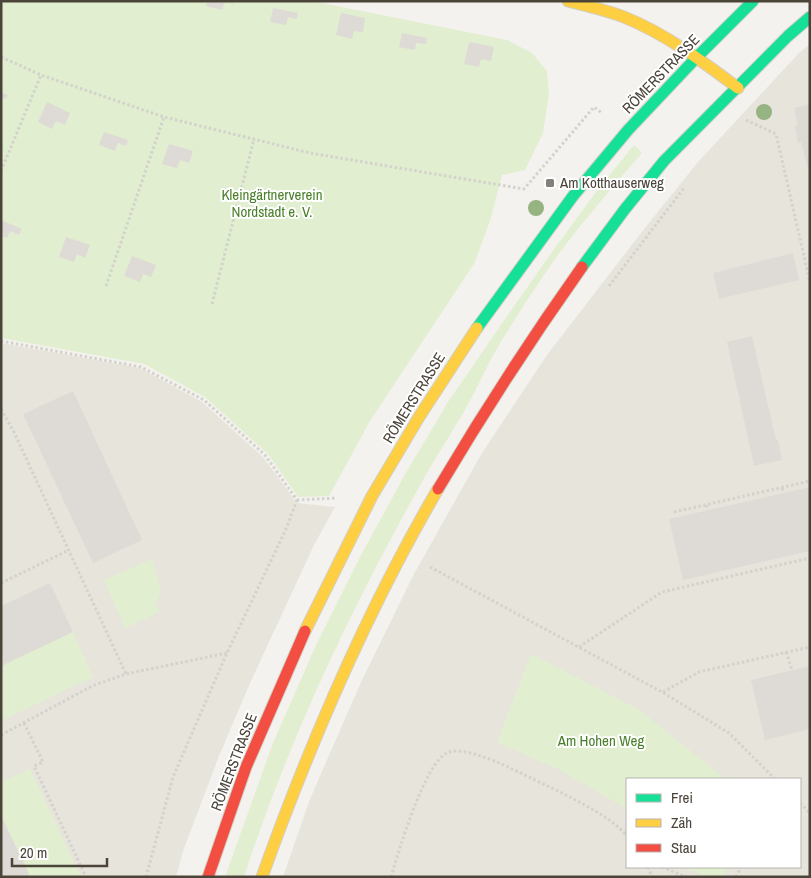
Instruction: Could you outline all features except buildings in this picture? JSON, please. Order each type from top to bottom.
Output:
[{"type":"main road","points":[[568,1],[630,20],[660,34],[738,88]]},
{"type":"main road","name":"RÖMERSTRASSE","points":[[208,877],[246,767],[298,646],[372,496],[419,417],[474,331],[573,196],[628,130],[753,1]]},
{"type":"main road","points":[[262,877],[291,793],[341,676],[397,564],[449,468],[486,407],[530,339],[604,236],[664,161],[788,36],[810,17]]},
{"type":"path","points":[[1,57],[41,75],[164,118],[310,153],[524,189],[594,107],[628,130]]},
{"type":"path","points":[[1,171],[41,75]]},
{"type":"path","points":[[106,286],[164,118]]},
{"type":"path","points":[[746,120],[776,134],[810,282]]},
{"type":"path","points":[[212,304],[254,140]]},
{"type":"path","points":[[608,287],[688,183]]},
{"type":"path","points":[[1,341],[141,367],[204,400],[265,455],[298,500],[227,652],[172,777],[146,877]]},
{"type":"path","points":[[1,409],[13,430],[126,674]]},
{"type":"path","points":[[674,512],[810,481]]},
{"type":"path","points":[[782,488],[783,493]]},
{"type":"path","points":[[706,505],[707,510]]},
{"type":"path","points":[[1,583],[69,550]]},
{"type":"path","points":[[579,647],[662,592],[810,558]]},
{"type":"path","points":[[428,566],[662,692],[729,733],[775,778]]},
{"type":"path","points":[[662,692],[699,672],[810,647]]},
{"type":"path","points":[[1,735],[92,686],[126,674],[227,652]]},
{"type":"path","points":[[786,652],[792,670]]},
{"type":"path","points":[[24,723],[43,762],[34,766],[86,877]]},
{"type":"path","points":[[391,877],[410,818],[420,794],[436,763],[446,753],[458,751],[475,754],[494,761],[568,796],[606,818],[626,835]]},
{"type":"path","points":[[801,804],[810,813]]},
{"type":"path","points":[[664,868],[686,877]]},
{"type":"shaded area","points":[[810,44],[810,877],[283,877],[310,799],[361,682],[414,574],[482,453],[547,355],[698,162],[799,53]]},
{"type":"shaded area","points":[[1,343],[140,368],[202,402],[263,457],[297,503],[335,507],[314,545],[251,681],[219,756],[183,851],[176,877],[1,877]]},
{"type":"green space","name":"Kleingärtnerverein Nordstadt e. V.","points":[[1,1],[312,1],[507,40],[532,53],[547,71],[549,94],[543,133],[525,170],[502,175],[490,221],[475,262],[370,421],[329,496],[298,497],[268,454],[205,397],[144,364],[1,338]]},
{"type":"green space","points":[[634,145],[642,153],[578,229],[543,276],[497,348],[465,410],[424,478],[372,574],[324,673],[281,774],[244,877],[225,877],[273,743],[316,645],[361,555],[407,471],[448,402],[505,319],[596,192]]},
{"type":"green space","points":[[152,559],[160,588],[160,594],[156,603],[159,612],[125,628],[104,580]]},
{"type":"green space","points":[[73,632],[93,677],[1,721],[1,666]]},
{"type":"green space","name":"Am Hohen Weg","points":[[531,654],[638,709],[725,778],[626,778],[626,808],[560,770],[497,742]]},
{"type":"green space","points":[[30,769],[81,877],[30,877],[1,816],[1,782]]},
{"type":"green space","points":[[684,868],[726,868],[722,877],[709,877]]},
{"type":"traffic: fast","points":[[477,328],[573,196],[628,130],[753,1]]},
{"type":"traffic: fast","points":[[582,267],[664,161],[788,36],[810,17]]},
{"type":"traffic: slow","points":[[568,1],[617,15],[654,31],[697,58],[738,88]]},
{"type":"traffic: slow","points":[[305,631],[372,496],[419,417],[477,328]]},
{"type":"traffic: slow","points":[[262,877],[320,728],[363,630],[438,489]]},
{"type":"traffic: jam","points":[[438,489],[508,376],[582,267]]},
{"type":"traffic: jam","points":[[208,877],[246,767],[305,631]]},
{"type":"place","name":"Am Kotthauserweg","points":[[550,183]]}]
